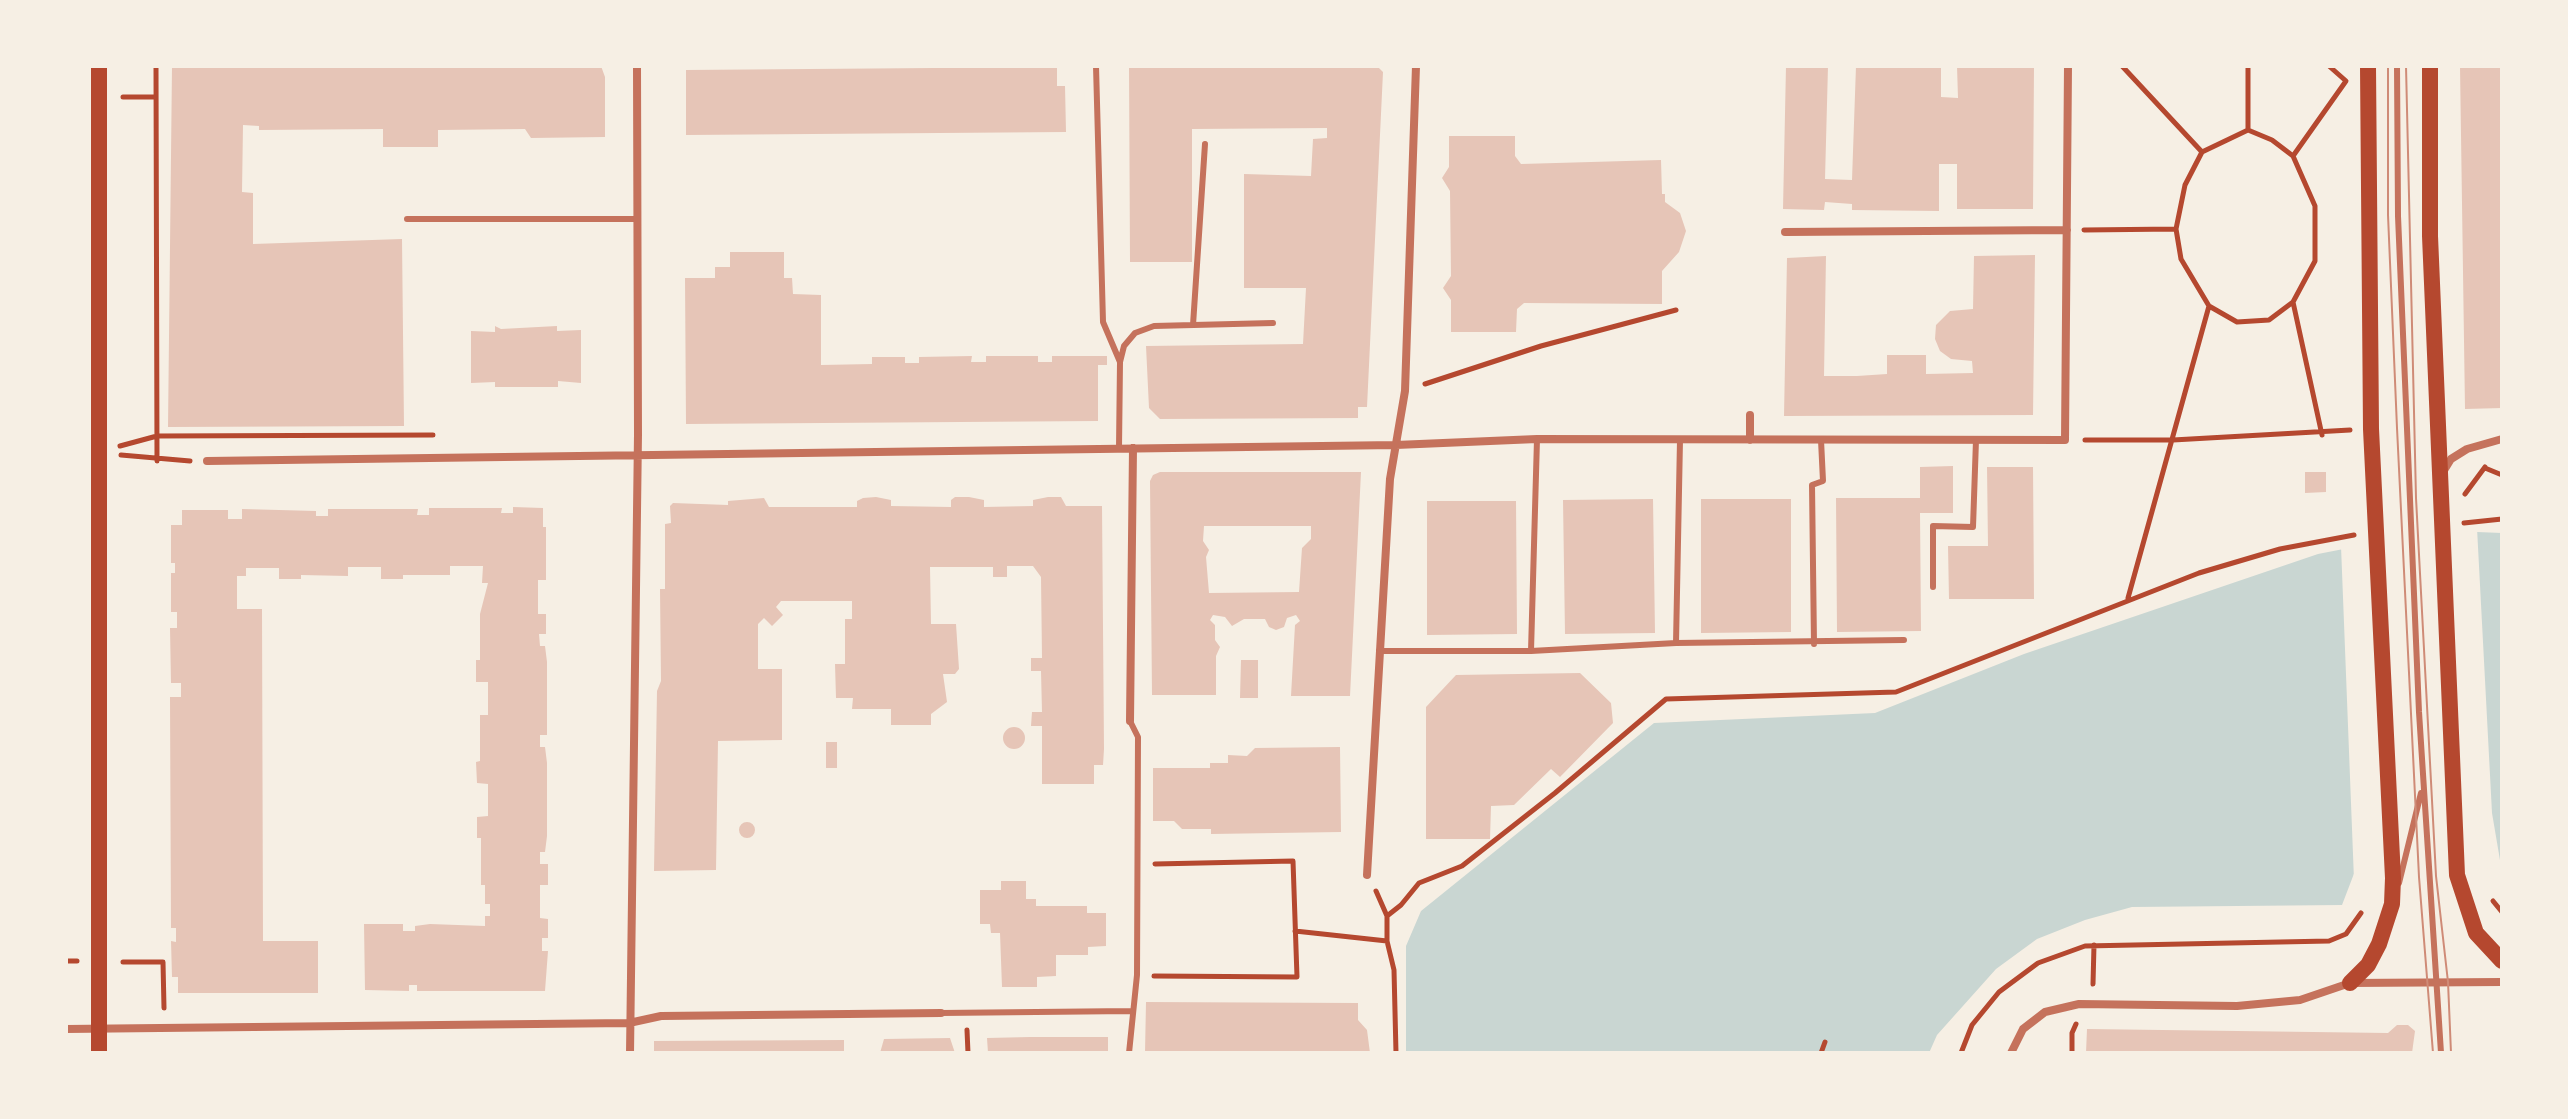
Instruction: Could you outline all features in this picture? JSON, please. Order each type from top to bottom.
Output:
[{"type":"main road","points":[[99,66],[99,1053]]},
{"type":"main road","points":[[2350,983],[2368,965],[2379,944],[2397,877],[2371,429],[2368,66]]},
{"type":"main road","points":[[2430,66],[2430,236],[2457,875],[2476,933],[2502,961]]},
{"type":"street","points":[[630,1053],[637,455],[637,66]]},
{"type":"street","points":[[1367,875],[1390,479],[1405,391],[1416,66]]},
{"type":"street","points":[[207,461],[1396,445],[1537,439],[2065,440],[2068,66]]},
{"type":"street","points":[[1785,232],[2067,230]]},
{"type":"street","points":[[1750,415],[1750,440]]},
{"type":"street","points":[[2439,479],[2451,459],[2467,449],[2502,439]]},
{"type":"street","points":[[1130,721],[1133,448]]},
{"type":"street","points":[[2011,1053],[2023,1029],[2045,1012],[2079,1004],[2237,1006],[2300,1000],[2350,983],[2502,982]]},
{"type":"street","points":[[66,1029],[629,1023],[661,1016],[941,1013]]},
{"type":"lane","points":[[1096,66],[1103,322],[1120,362]]},
{"type":"lane","points":[[2397,66],[2398,216],[2409,498],[2427,876],[2439,982],[2441,1053]]},
{"type":"lane","points":[[1193,325],[1205,144]]},
{"type":"lane","points":[[407,219],[638,219]]},
{"type":"lane","points":[[1119,448],[1120,362],[1124,346],[1135,333],[1154,326],[1273,323]]},
{"type":"lane","points":[[1531,651],[1537,439]]},
{"type":"lane","points":[[1676,643],[1680,440]]},
{"type":"lane","points":[[1814,644],[1812,485],[1823,481],[1821,440]]},
{"type":"lane","points":[[1933,587],[1933,526],[1973,527],[1976,440]]},
{"type":"lane","points":[[1379,651],[1531,651],[1676,643],[1814,644],[1904,640]]},
{"type":"lane","points":[[1129,1053],[1137,975],[1138,864],[1138,737],[1130,721]]},
{"type":"lane","points":[[2397,877],[2423,785]]},
{"type":"lane","points":[[941,1013],[1131,1011]]},
{"type":"path","points":[[156,66],[157,461]]},
{"type":"path","points":[[2122,66],[2202,152]]},
{"type":"path","points":[[2248,66],[2248,130]]},
{"type":"path","points":[[2293,156],[2346,81],[2329,66]]},
{"type":"path","points":[[2248,130],[2272,140],[2293,156],[2315,206],[2315,261],[2293,302],[2269,320],[2237,322],[2209,306],[2181,259],[2176,229],[2185,185],[2202,152],[2248,130]]},
{"type":"path","points":[[2067,230],[2176,229]]},
{"type":"path","points":[[2293,302],[2322,435]]},
{"type":"path","points":[[2127,599],[2209,306]]},
{"type":"path","points":[[1405,391],[1541,346],[1676,310]]},
{"type":"path","points":[[2065,440],[2322,435],[2349,430]]},
{"type":"path","points":[[100,452],[157,461],[207,461]]},
{"type":"path","points":[[2464,496],[2483,467],[2502,475]]},
{"type":"path","points":[[2456,524],[2502,519]]},
{"type":"path","points":[[1387,916],[1419,883],[1462,866],[1666,699],[1896,692],[2127,599],[2280,549],[2363,534]]},
{"type":"path","points":[[1527,815],[1532,822]]},
{"type":"path","points":[[1137,975],[1297,977],[1293,861],[1138,864]]},
{"type":"path","points":[[1367,875],[1387,916],[1387,941],[1394,970],[1396,1053]]},
{"type":"path","points":[[1961,1053],[1972,1025],[1999,992],[2038,963],[2073,950],[2139,942],[2329,941],[2346,934],[2366,905]]},
{"type":"path","points":[[1295,931],[1387,941]]},
{"type":"path","points":[[1821,1053],[1825,1042]]},
{"type":"shaded area","points":[[2502,533],[2502,870],[2499,864],[2355,871],[2342,905],[2132,907],[2085,920],[2037,939],[1996,969],[1937,1035],[1929,1053],[1406,1053],[1406,946],[1421,911],[1654,723],[1875,713],[2024,654],[2318,554],[2405,537]]},
{"type":"pier","points":[[2477,528],[2492,813],[2502,872],[2497,868],[2358,874],[2354,880],[2341,546],[2404,533]]},
{"type":"building","points":[[172,66],[601,66],[605,77],[605,137],[531,138],[525,129],[438,130],[438,147],[383,147],[383,129],[259,130],[259,126],[243,125],[242,192],[253,193],[253,244],[402,239],[404,426],[168,427]]},
{"type":"building","points":[[1129,66],[1377,66],[1383,72],[1367,407],[1358,407],[1358,418],[1160,419],[1149,408],[1146,346],[1303,344],[1306,288],[1244,288],[1244,174],[1311,176],[1313,139],[1327,138],[1327,128],[1192,129],[1192,262],[1130,262]]},
{"type":"building","points":[[1786,66],[1828,66],[1825,179],[1852,180],[1856,66],[1941,66],[1941,97],[1958,98],[1957,66],[2034,66],[2033,209],[1957,209],[1957,164],[1939,164],[1939,211],[1852,210],[1852,204],[1825,202],[1824,210],[1783,209]]},
{"type":"building","points":[[2460,66],[2502,66],[2502,408],[2465,409]]},
{"type":"building","points":[[1057,67],[1057,86],[1065,86],[1066,132],[686,135],[686,70]]},
{"type":"building","points":[[1449,136],[1515,136],[1515,156],[1521,164],[1661,160],[1662,194],[1665,194],[1665,202],[1680,213],[1686,231],[1679,252],[1662,271],[1662,304],[1524,303],[1517,309],[1516,332],[1451,332],[1451,300],[1443,288],[1451,276],[1450,191],[1442,178],[1449,167]]},
{"type":"building","points":[[730,252],[784,252],[784,278],[792,278],[793,294],[821,295],[821,365],[872,364],[872,357],[905,357],[905,363],[919,363],[919,357],[972,356],[971,362],[986,362],[986,356],[1038,356],[1038,362],[1052,362],[1052,356],[1107,356],[1107,365],[1098,365],[1098,421],[686,424],[685,278],[715,278],[715,267],[730,267]]},
{"type":"building","points":[[2035,255],[2033,415],[1784,416],[1787,258],[1826,256],[1824,376],[1857,376],[1887,374],[1887,355],[1926,355],[1926,374],[1973,373],[1972,361],[1951,359],[1940,351],[1935,339],[1936,325],[1950,311],[1973,309],[1974,256]]},
{"type":"building","points":[[495,326],[501,329],[557,326],[557,331],[581,330],[581,383],[558,381],[558,387],[495,387],[495,382],[471,383],[471,331],[495,332]]},
{"type":"building","points":[[1953,466],[1953,513],[1920,513],[1921,631],[1837,632],[1836,498],[1920,498],[1920,467]]},
{"type":"building","points":[[1987,467],[2033,467],[2034,599],[1949,599],[1948,546],[1988,546]]},
{"type":"building","points":[[1160,472],[1361,472],[1350,696],[1291,696],[1295,625],[1300,621],[1296,615],[1287,618],[1284,627],[1276,630],[1269,627],[1265,619],[1244,619],[1232,626],[1225,617],[1213,615],[1210,620],[1215,625],[1215,640],[1220,647],[1216,656],[1216,695],[1152,695],[1150,481],[1153,475]],"holes":[[[1204,526],[1311,526],[1311,539],[1302,548],[1299,592],[1209,593],[1206,557],[1209,550],[1203,541]]]},
{"type":"building","points":[[2305,472],[2326,472],[2326,492],[2305,493]]},
{"type":"building","points":[[876,497],[891,500],[891,506],[951,507],[951,500],[955,497],[969,497],[984,500],[984,507],[1033,506],[1033,500],[1061,497],[1066,506],[1102,506],[1104,749],[1103,765],[1094,765],[1094,784],[1042,784],[1042,726],[1031,726],[1032,712],[1042,712],[1041,671],[1031,671],[1031,658],[1042,658],[1041,577],[1033,566],[1007,566],[1007,577],[993,577],[993,567],[930,567],[931,624],[956,624],[959,669],[955,674],[943,674],[947,702],[931,714],[931,725],[891,725],[891,709],[852,709],[853,698],[836,698],[835,664],[845,664],[845,619],[852,619],[852,601],[781,601],[776,607],[783,615],[772,626],[764,618],[758,624],[758,669],[782,669],[782,740],[718,741],[716,870],[654,871],[657,691],[661,681],[660,589],[665,589],[665,524],[671,523],[670,506],[673,503],[728,505],[728,501],[764,498],[769,507],[857,507],[857,501]]},
{"type":"building","points":[[1653,499],[1655,633],[1565,634],[1563,500]]},
{"type":"building","points":[[1701,499],[1791,499],[1791,632],[1701,633]]},
{"type":"building","points":[[1427,501],[1516,501],[1517,634],[1427,635]]},
{"type":"building","points":[[513,507],[543,508],[543,527],[546,527],[546,580],[538,580],[538,614],[546,614],[546,634],[539,634],[540,646],[545,646],[547,662],[547,735],[540,735],[540,747],[545,747],[547,763],[547,836],[545,852],[540,852],[540,864],[548,864],[548,885],[540,885],[540,918],[548,919],[548,938],[542,938],[542,951],[548,951],[545,991],[417,991],[417,985],[409,985],[409,991],[365,990],[364,924],[403,924],[403,931],[415,931],[415,926],[430,924],[485,926],[485,916],[490,916],[490,904],[485,904],[485,885],[481,885],[481,838],[477,838],[477,817],[488,816],[488,784],[477,783],[476,762],[480,761],[480,715],[488,715],[488,682],[476,682],[476,660],[480,660],[480,614],[488,583],[482,583],[483,566],[450,566],[450,575],[403,575],[403,579],[381,579],[381,567],[348,567],[348,576],[301,575],[301,579],[279,579],[279,568],[246,568],[246,576],[237,576],[237,609],[262,609],[263,941],[318,941],[318,993],[178,993],[178,977],[172,977],[171,941],[176,942],[176,928],[171,928],[170,697],[181,697],[181,683],[171,683],[170,628],[177,628],[177,612],[171,612],[171,573],[175,573],[175,563],[171,563],[171,525],[182,525],[182,510],[228,510],[228,519],[242,519],[242,509],[316,511],[316,516],[328,516],[328,509],[418,509],[417,515],[429,515],[429,508],[502,508],[501,513],[513,513]]},
{"type":"building","points":[[1241,660],[1258,660],[1258,698],[1240,698]]},
{"type":"building","points":[[1580,673],[1611,703],[1613,723],[1560,777],[1551,769],[1514,805],[1491,806],[1490,839],[1426,839],[1426,707],[1456,675]]},
{"type":"building","points":[[1014,727],[1022,730],[1025,738],[1022,746],[1014,749],[1006,746],[1003,738],[1006,730]]},
{"type":"building","points":[[826,742],[837,742],[837,768],[826,768]]},
{"type":"building","points":[[1340,747],[1341,832],[1211,834],[1211,829],[1182,829],[1174,821],[1153,821],[1153,768],[1210,768],[1210,763],[1228,763],[1228,755],[1247,756],[1255,748]]},
{"type":"building","points":[[747,822],[753,824],[753,836],[747,838],[741,836],[739,830],[741,824]]},
{"type":"building","points":[[1001,881],[1026,881],[1026,899],[1036,899],[1036,906],[1087,906],[1087,913],[1106,913],[1106,946],[1088,947],[1088,955],[1056,955],[1056,976],[1037,977],[1037,987],[1002,987],[1000,933],[991,933],[990,924],[980,924],[980,890],[1001,890]]},
{"type":"building","points":[[1146,1002],[1358,1003],[1358,1020],[1367,1030],[1370,1053],[1145,1053]]},
{"type":"building","points":[[2397,1025],[2408,1025],[2415,1031],[2412,1053],[2086,1053],[2087,1029],[2388,1033]]},
{"type":"building","points":[[1108,1037],[1108,1053],[988,1053],[987,1038]]},
{"type":"building","points":[[950,1038],[955,1053],[880,1053],[884,1039]]},
{"type":"building","points":[[844,1040],[844,1053],[654,1053],[654,1041]]},
{"type":"tram line","points":[[2388,66],[2388,215],[2397,428],[2419,877],[2433,1053]]},
{"type":"tram line","points":[[2406,66],[2416,498],[2436,876],[2448,982],[2451,1053]]}]
